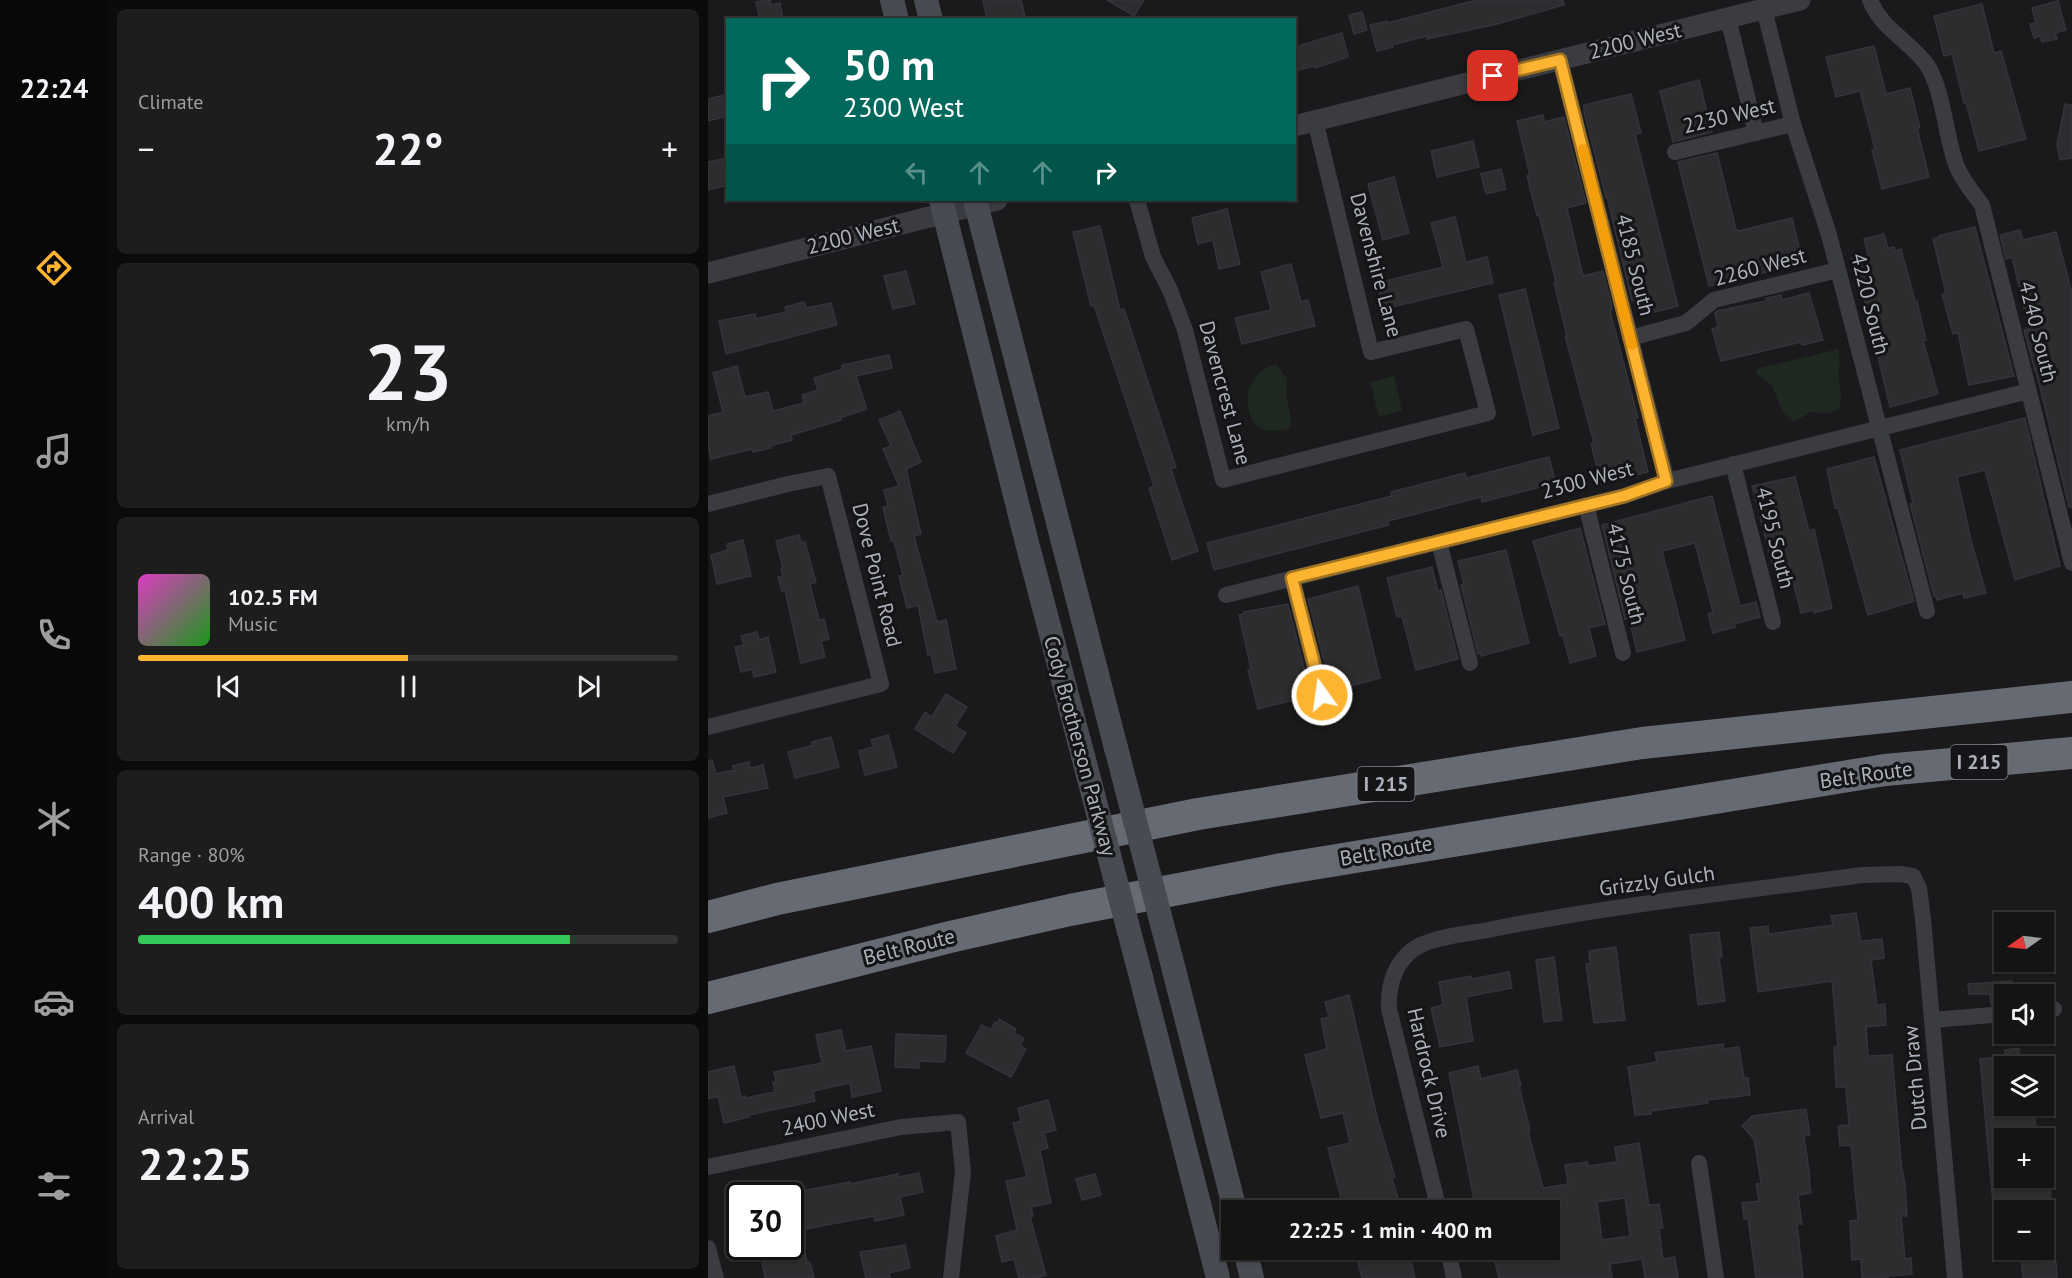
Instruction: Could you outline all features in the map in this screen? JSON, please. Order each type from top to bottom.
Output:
[{"type":"highway","name":"I 215","points":[[708,917],[777,899],[1209,812],[1642,743],[2072,698]]},
{"type":"highway","name":"Belt Route","points":[[708,998],[950,937],[1180,888],[1488,834],[1885,770],[2072,753]]},
{"type":"highway","points":[[1885,770],[2072,772]]},
{"type":"main road","points":[[892,0],[896,18]]},
{"type":"main road","points":[[926,0],[930,18]]},
{"type":"main road","name":"Cody Brotherson Parkway","points":[[983,201],[1116,748],[1232,1200]]},
{"type":"main road","name":"Cody Brotherson Parkway","points":[[942,206],[1218,1278]]},
{"type":"main road","points":[[1248,1260],[1252,1278]]},
{"type":"street","name":"2200 West","points":[[1296,125],[1800,0]]},
{"type":"street","name":"4240 South","points":[[1870,0],[1881,21],[1926,64],[1936,87],[1956,165],[1982,205],[1986,216],[2072,563]]},
{"type":"street","name":"4220 South","points":[[1764,9],[1793,124],[1817,195],[1838,270],[1927,611]]},
{"type":"street","points":[[1728,18],[1756,133]]},
{"type":"street","name":"4185 South","points":[[1560,60],[1666,481]]},
{"type":"street","name":"Davenshire Lane","points":[[1316,120],[1371,352],[1466,329],[1488,413]]},
{"type":"street","name":"2230 West","points":[[1675,152],[1793,124]]},
{"type":"street","name":"2200 West","points":[[708,273],[942,206],[983,201]]},
{"type":"street","name":"Davencrest Lane","points":[[1137,201],[1153,257],[1170,290],[1185,330],[1223,480],[1488,413]]},
{"type":"street","name":"2260 West","points":[[1630,338],[1686,323],[1714,300],[1838,270]]},
{"type":"street","name":"2300 West","points":[[1226,595],[1624,496],[1666,481],[2029,391]]},
{"type":"street","name":"4195 South","points":[[1733,464],[1773,622]]},
{"type":"street","name":"Dove Point Road","points":[[708,504],[828,476],[881,684],[708,728]]},
{"type":"street","name":"4175 South","points":[[1586,505],[1623,653]]},
{"type":"street","points":[[1439,542],[1470,663]]},
{"type":"street","points":[[1292,578],[1322,695]]},
{"type":"street","name":"Grizzly Gulch","points":[[1410,951],[1436,940],[1604,910],[1862,875],[1913,876]]},
{"type":"street","name":"Dutch Draw","points":[[1913,876],[1919,888],[1923,919],[1955,1278]]},
{"type":"street","name":"Hardrock Drive","points":[[1410,951],[1391,981],[1389,1009],[1437,1200]]},
{"type":"street","points":[[1933,1020],[1994,1015]]},
{"type":"street","name":"2400 West","points":[[708,1167],[901,1127],[958,1122],[963,1172],[951,1278]]},
{"type":"street","points":[[1699,1163],[1716,1278]]},
{"type":"street","points":[[708,1248],[716,1278]]},
{"type":"street","points":[[1450,1260],[1454,1278]]},
{"type":"shaded area","points":[[1838,349],[1841,396],[1839,409],[1828,414],[1811,412],[1794,422],[1782,411],[1772,385],[1757,374],[1756,369]]},
{"type":"shaded area","points":[[1275,364],[1287,378],[1286,396],[1291,417],[1289,429],[1271,431],[1259,427],[1254,422],[1248,409],[1248,394],[1255,378]]},
{"type":"shaded area","points":[[1394,376],[1402,411],[1379,417],[1370,382]]},
{"type":"building","points":[[770,0],[771,5],[780,3],[783,18],[760,18],[756,2]]},
{"type":"building","points":[[983,0],[1021,0],[1026,18],[987,18]]},
{"type":"building","points":[[1107,0],[1144,0],[1134,16]]},
{"type":"building","points":[[1477,0],[1563,0],[1564,5],[1497,24],[1427,39],[1427,36],[1377,51],[1370,25],[1387,21],[1387,23]]},
{"type":"building","points":[[2058,1],[2066,30],[2055,33],[2057,39],[2042,42],[2040,36],[2034,38],[2030,24],[2036,23],[2032,8]]},
{"type":"building","points":[[1982,4],[1994,53],[2001,51],[2026,139],[1979,151],[1952,54],[1944,56],[1934,16]]},
{"type":"building","points":[[1362,12],[1367,30],[1354,34],[1349,15]]},
{"type":"building","points":[[1342,33],[1348,57],[1315,68],[1314,66],[1296,70],[1296,46]]},
{"type":"building","points":[[1874,46],[1886,94],[1910,88],[1929,177],[1882,189],[1872,150],[1875,149],[1860,91],[1836,97],[1826,57]]},
{"type":"building","points":[[1699,80],[1712,132],[1673,142],[1660,91]]},
{"type":"building","points":[[726,94],[726,116],[708,121],[708,99]]},
{"type":"building","points":[[1631,94],[1641,133],[1635,134],[1678,306],[1655,312],[1651,296],[1632,301],[1584,112],[1584,105]]},
{"type":"building","points":[[2065,104],[2072,105],[2072,158],[2060,160],[2057,144]]},
{"type":"building","points":[[1543,115],[1544,122],[1564,117],[1586,203],[1567,208],[1583,276],[1603,271],[1612,306],[1610,311],[1638,418],[1635,418],[1648,472],[1601,484],[1591,444],[1594,443],[1565,336],[1567,336],[1554,283],[1556,282],[1527,176],[1530,175],[1517,121]]},
{"type":"building","points":[[1473,141],[1479,167],[1437,177],[1431,151]]},
{"type":"building","points":[[1717,153],[1736,229],[1738,231],[1792,218],[1803,263],[1709,286],[1678,162]]},
{"type":"building","points":[[723,159],[726,186],[708,190],[708,162]]},
{"type":"building","points":[[1501,169],[1506,189],[1486,194],[1481,174]]},
{"type":"building","points":[[1394,177],[1409,233],[1383,240],[1368,184]]},
{"type":"building","points":[[1227,209],[1240,264],[1219,269],[1213,240],[1198,244],[1192,218]]},
{"type":"building","points":[[1455,217],[1466,262],[1487,257],[1493,283],[1383,309],[1377,283],[1443,267],[1431,223]]},
{"type":"building","points":[[1100,226],[1120,310],[1124,309],[1176,467],[1171,469],[1198,551],[1172,560],[1149,488],[1154,486],[1094,305],[1091,306],[1073,232]]},
{"type":"building","points":[[1975,227],[2014,376],[1969,385],[1958,333],[1953,334],[1942,294],[1946,293],[1933,239]]},
{"type":"building","points":[[2020,230],[2023,240],[2056,232],[2072,293],[2072,507],[2069,507],[2024,330],[2029,329],[2012,257],[2006,259],[2000,235]]},
{"type":"building","points":[[1884,234],[1888,248],[1894,247],[1895,251],[1901,249],[1915,301],[1917,301],[1926,340],[1923,340],[1938,394],[1890,407],[1864,298],[1861,299],[1851,259],[1868,255],[1864,239]]},
{"type":"building","points":[[1291,264],[1301,302],[1308,300],[1315,326],[1242,344],[1235,318],[1271,310],[1261,272]]},
{"type":"building","points":[[906,271],[915,304],[893,309],[884,276]]},
{"type":"building","points":[[1525,289],[1559,428],[1533,435],[1499,295]]},
{"type":"building","points":[[1809,293],[1823,340],[1802,345],[1801,342],[1721,361],[1712,329],[1718,327],[1715,313],[1717,311],[1766,301],[1766,298],[1781,295],[1782,300]]},
{"type":"building","points":[[804,302],[806,308],[831,303],[837,325],[726,354],[719,321],[755,314],[756,319],[786,312],[785,307]]},
{"type":"building","points":[[889,355],[892,368],[856,376],[867,409],[840,418],[841,420],[791,435],[792,440],[770,446],[771,448],[753,452],[752,449],[711,459],[708,445],[708,416],[723,412],[713,373],[737,366],[745,397],[768,392],[773,411],[804,403],[802,395],[818,390],[814,378],[843,369],[842,365]]},
{"type":"building","points":[[900,411],[921,462],[906,469],[921,534],[914,536],[937,622],[946,620],[956,669],[935,673],[931,654],[928,655],[918,605],[907,608],[899,576],[903,575],[894,541],[891,541],[883,507],[888,506],[884,490],[899,486],[883,449],[891,446],[879,420]]},
{"type":"building","points":[[2025,418],[2060,566],[2015,580],[1985,470],[1957,477],[1986,593],[1964,598],[1963,593],[1937,600],[1934,596],[1910,504],[1913,503],[1900,450]]},
{"type":"building","points":[[1549,457],[1556,483],[1482,502],[1481,497],[1388,521],[1389,525],[1214,570],[1207,543],[1392,496],[1391,492],[1465,473],[1466,478]]},
{"type":"building","points":[[1874,457],[1914,601],[1868,615],[1838,508],[1835,508],[1827,469]]},
{"type":"building","points":[[1795,477],[1809,531],[1814,529],[1832,608],[1814,613],[1813,610],[1801,613],[1792,578],[1777,582],[1752,486]]},
{"type":"building","points":[[1712,496],[1740,606],[1756,602],[1760,617],[1713,633],[1708,614],[1713,612],[1695,543],[1662,551],[1685,640],[1637,652],[1629,618],[1625,619],[1602,525]]},
{"type":"building","points":[[1580,528],[1605,624],[1589,628],[1596,656],[1570,663],[1533,541]]},
{"type":"building","points":[[799,535],[801,543],[805,542],[816,582],[810,584],[819,620],[824,619],[829,639],[821,641],[825,657],[801,663],[785,590],[782,591],[778,577],[783,576],[781,568],[783,568],[776,541]]},
{"type":"building","points":[[743,540],[751,576],[717,584],[711,555],[728,550],[727,544]]},
{"type":"building","points":[[1506,550],[1529,643],[1481,656],[1481,653],[1478,654],[1461,585],[1464,584],[1458,561]]},
{"type":"building","points":[[1432,567],[1438,591],[1441,590],[1458,659],[1416,670],[1402,616],[1397,617],[1387,578]]},
{"type":"building","points":[[1358,586],[1380,678],[1332,691],[1308,599]]},
{"type":"building","points":[[1288,604],[1311,696],[1258,709],[1248,670],[1251,669],[1239,615],[1244,612]]},
{"type":"building","points":[[757,632],[759,640],[768,637],[776,672],[754,677],[752,669],[741,672],[735,647],[744,645],[741,636]]},
{"type":"building","points":[[946,694],[967,707],[955,726],[966,733],[953,753],[915,729],[925,712],[932,717]]},
{"type":"building","points":[[888,735],[897,767],[865,775],[859,751],[873,747],[871,740]]},
{"type":"building","points":[[831,737],[839,767],[795,778],[788,752]]},
{"type":"building","points":[[712,760],[716,774],[734,771],[733,766],[749,762],[750,768],[763,765],[768,788],[723,797],[727,813],[708,818],[708,761]]},
{"type":"building","points":[[1856,913],[1861,941],[1882,939],[1884,958],[1871,960],[1877,1005],[1885,1004],[1886,1025],[1866,1027],[1868,1056],[1892,1055],[1905,1187],[1907,1216],[1901,1216],[1905,1259],[1911,1258],[1912,1274],[1888,1276],[1888,1278],[1862,1278],[1861,1259],[1852,1260],[1850,1221],[1858,1220],[1851,1145],[1840,1146],[1838,1126],[1849,1125],[1846,1087],[1836,1087],[1834,1047],[1838,1046],[1832,981],[1758,992],[1750,928],[1768,926],[1769,934],[1833,925],[1831,916]]},
{"type":"building","points":[[1719,932],[1722,957],[1719,957],[1725,1001],[1698,1005],[1690,935]]},
{"type":"building","points":[[1616,947],[1625,1020],[1594,1023],[1586,964],[1590,964],[1589,951]]},
{"type":"building","points":[[1554,957],[1562,1020],[1544,1022],[1536,960]]},
{"type":"building","points":[[1509,972],[1512,988],[1466,997],[1473,1041],[1440,1047],[1431,1008],[1443,1005],[1439,982]]},
{"type":"building","points":[[2012,981],[2012,984],[1994,984],[1994,1005],[1991,1005],[1990,994],[1969,994],[1968,984]]},
{"type":"building","points":[[1349,995],[1378,1121],[1395,1177],[1392,1178],[1398,1200],[1341,1200],[1328,1148],[1350,1143],[1343,1113],[1321,1118],[1305,1055],[1327,1049],[1321,1019],[1329,1017],[1325,1002]]},
{"type":"building","points":[[999,1019],[1016,1029],[1014,1033],[1024,1038],[1020,1045],[1026,1049],[1011,1077],[966,1053],[982,1025],[991,1030]]},
{"type":"building","points":[[841,1030],[846,1051],[871,1046],[881,1091],[852,1097],[850,1083],[813,1091],[815,1101],[749,1115],[749,1117],[724,1123],[718,1096],[708,1099],[708,1072],[734,1066],[741,1097],[775,1092],[774,1072],[822,1063],[816,1035]]},
{"type":"building","points":[[896,1034],[946,1036],[945,1060],[943,1062],[919,1061],[919,1068],[895,1067]]},
{"type":"building","points":[[1723,1044],[1724,1049],[1739,1047],[1744,1078],[1748,1078],[1750,1095],[1707,1100],[1708,1103],[1635,1115],[1628,1067],[1657,1062],[1655,1053]]},
{"type":"building","points":[[2019,1048],[2019,1056],[2005,1056],[2005,1050]]},
{"type":"building","points":[[1994,1058],[1994,1116],[2035,1116],[2036,1128],[1994,1128],[1994,1188],[2050,1188],[2051,1197],[2043,1197],[2043,1200],[1994,1200],[1994,1214],[1980,1059]]},
{"type":"building","points":[[1478,1066],[1481,1079],[1517,1070],[1530,1130],[1528,1131],[1543,1188],[1568,1184],[1565,1165],[1587,1162],[1588,1166],[1617,1162],[1615,1147],[1639,1143],[1649,1205],[1659,1204],[1663,1228],[1659,1228],[1663,1259],[1675,1257],[1678,1278],[1645,1278],[1642,1259],[1610,1264],[1612,1278],[1499,1278],[1494,1260],[1560,1260],[1560,1200],[1474,1200],[1449,1073]],"holes":[[[1625,1198],[1630,1236],[1602,1240],[1597,1202]]]},
{"type":"building","points":[[1048,1100],[1056,1130],[1044,1133],[1048,1148],[1040,1150],[1051,1203],[1031,1207],[1033,1216],[1030,1217],[1046,1275],[1037,1278],[1019,1278],[1014,1259],[1002,1262],[996,1236],[1017,1230],[1006,1181],[1027,1177],[1013,1123],[1021,1121],[1018,1108]]},
{"type":"building","points":[[1806,1109],[1810,1135],[1804,1136],[1811,1193],[1798,1195],[1802,1224],[1797,1224],[1803,1278],[1756,1278],[1748,1219],[1744,1219],[1742,1203],[1759,1201],[1756,1184],[1761,1183],[1754,1139],[1742,1126],[1752,1116]]},
{"type":"building","points":[[919,1173],[923,1192],[900,1197],[904,1215],[875,1221],[874,1216],[804,1229],[804,1190],[898,1174],[898,1177]]},
{"type":"building","points":[[1095,1174],[1101,1195],[1082,1200],[1076,1179]]},
{"type":"building","points":[[905,1245],[910,1268],[889,1273],[890,1278],[866,1278],[860,1252]]},
{"type":"building","points":[[804,1249],[814,1278],[765,1278],[762,1260],[804,1260]]},
{"type":"building","points":[[1358,1260],[1415,1260],[1411,1261],[1415,1278],[1362,1278]]},
{"type":"building","points":[[2021,1260],[2056,1262],[2057,1278],[2023,1278]]},
{"type":"slow traffic","points":[[1583,149],[1632,345]]},
{"type":"route","points":[[1322,695],[1292,578],[1624,496],[1666,481],[1560,60],[1493,76]]}]
